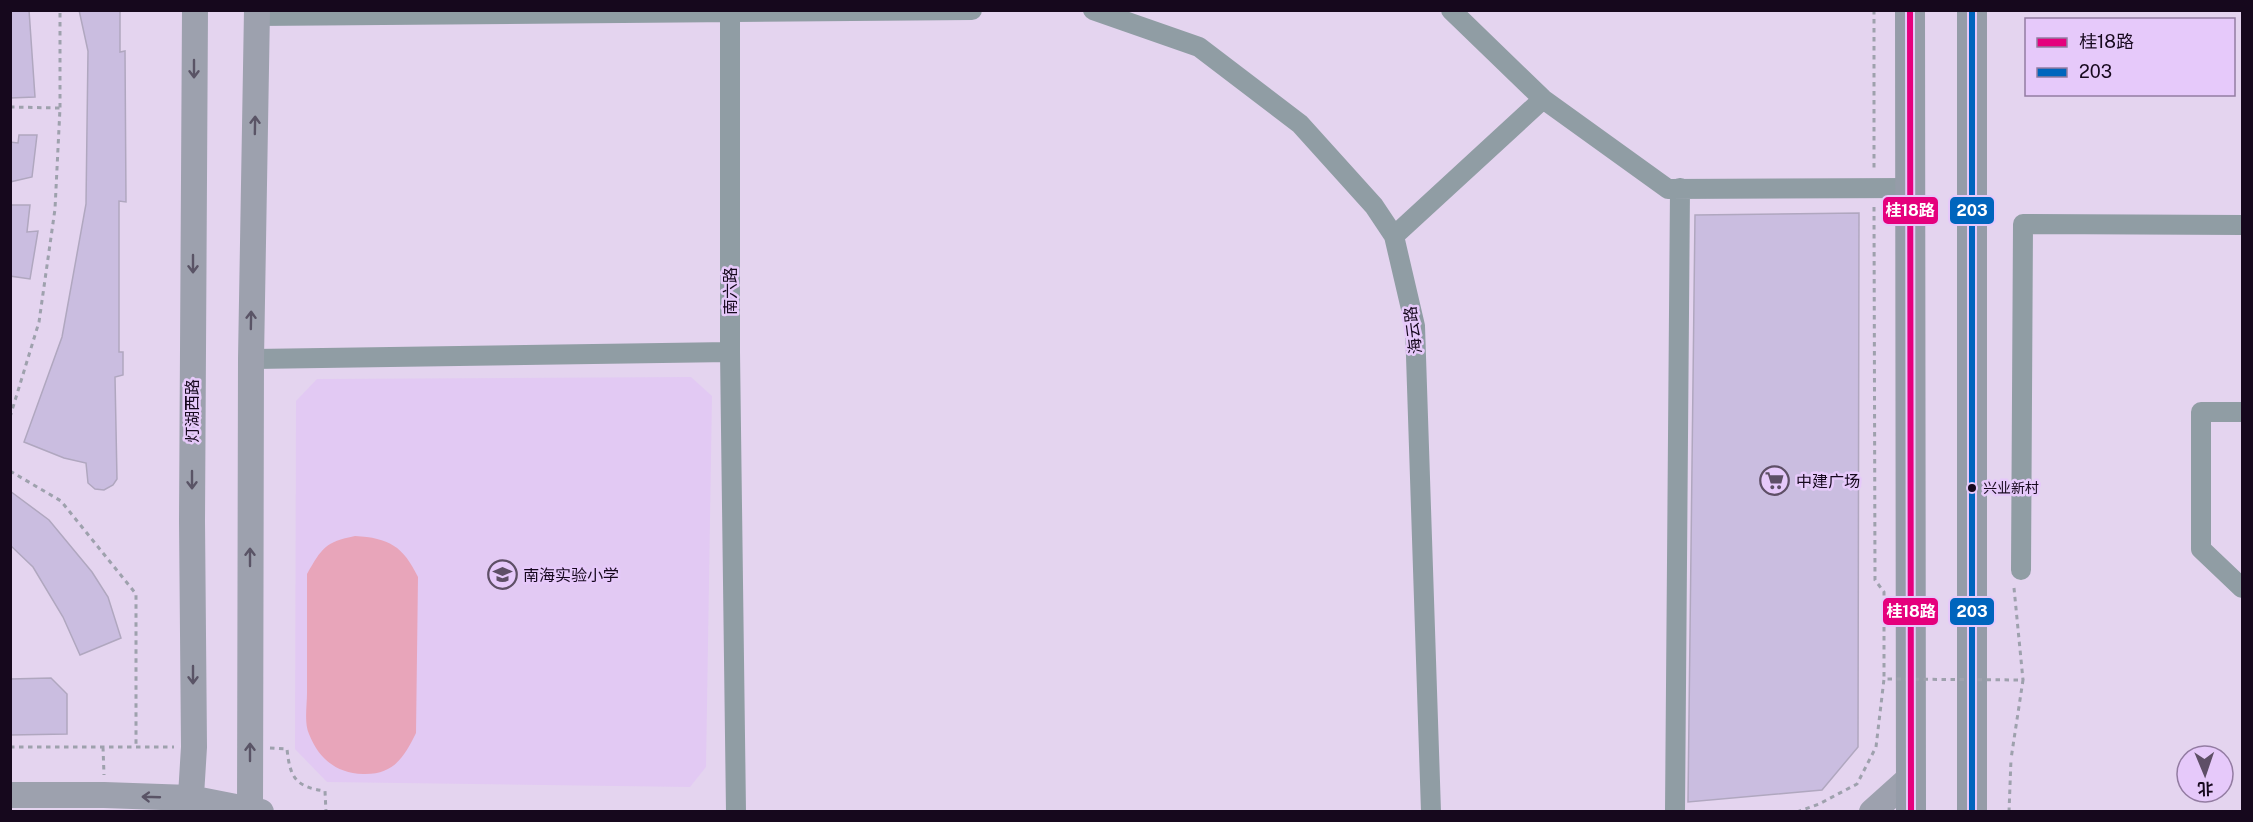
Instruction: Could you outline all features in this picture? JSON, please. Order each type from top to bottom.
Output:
[{"type":"highway","points":[[1911,10],[1911,812]]},
{"type":"highway","points":[[1972,10],[1972,812]]},
{"type":"main road","name":"灯湖西路","points":[[190,805],[194,747],[192,509],[195,10]]},
{"type":"main road","points":[[10,795],[104,795],[254,811],[251,359],[257,13]]},
{"type":"main road","points":[[1872,812],[1911,777]]},
{"type":"street","points":[[257,13],[730,13],[972,10]]},
{"type":"street","name":"海云路","points":[[1093,10],[1199,47],[1300,124],[1374,206],[1394,236],[1415,326],[1431,812]]},
{"type":"street","points":[[1451,10],[1543,99],[1668,189],[1910,188]]},
{"type":"street","name":"南六路","points":[[730,13],[730,352],[736,812]]},
{"type":"street","points":[[1394,236],[1543,99]]},
{"type":"street","points":[[1675,812],[1680,188]]},
{"type":"street","points":[[2018,577],[2023,224],[2242,225]]},
{"type":"street","points":[[251,359],[730,352]]},
{"type":"street","points":[[2242,412],[2201,411],[2201,549],[2242,588]]},
{"type":"path","points":[[10,417],[39,322],[55,209],[60,108],[60,10]]},
{"type":"path","points":[[1797,812],[1819,804],[1857,784],[1876,747],[1884,679],[1884,592],[1875,580],[1874,10]]},
{"type":"path","points":[[10,107],[60,108]]},
{"type":"path","points":[[10,471],[61,501],[136,594],[136,747]]},
{"type":"path","points":[[2009,812],[2012,759],[2023,680],[2018,577]]},
{"type":"path","points":[[1884,679],[2023,680]]},
{"type":"shaded area","name":"南海实验小学","points":[[691,377],[712,396],[706,767],[690,787],[327,782],[295,749],[296,401],[317,379]]},
{"type":"shaded area","points":[[355,536],[377,539],[394,546],[407,558],[418,577],[416,733],[397,763],[374,774],[345,771],[323,757],[309,734],[306,714],[307,574],[325,548],[337,541]]},
{"type":"building","points":[[10,10],[29,10],[35,97],[10,98]]},
{"type":"building","points":[[79,10],[120,10],[120,52],[125,51],[126,202],[119,201],[119,352],[123,352],[123,375],[115,377],[117,479],[113,485],[104,490],[95,489],[88,483],[86,463],[64,458],[24,442],[62,337],[86,204],[88,51]]},
{"type":"building","points":[[19,135],[37,135],[32,177],[10,182],[10,142],[18,143]]},
{"type":"building","points":[[10,205],[30,205],[27,232],[38,231],[30,279],[10,276]]},
{"type":"building","name":"中建广场","points":[[1859,213],[1858,747],[1822,790],[1688,802],[1695,215]]},
{"type":"building","points":[[10,491],[49,520],[92,572],[108,597],[121,638],[80,655],[63,617],[33,567],[10,545]]},
{"type":"building","points":[[51,678],[67,694],[67,734],[10,735],[10,679]]},
{"type":"transit line","name":"桂18路","points":[[1910,10],[1911,812]]},
{"type":"transit line","name":"203","points":[[1972,10],[1972,812]]},
{"type":"place","name":"中建广场","points":[[1775,481]]},
{"type":"place","name":"兴业新村","points":[[1972,488]]},
{"type":"place","name":"南海实验小学","points":[[502,575]]}]
